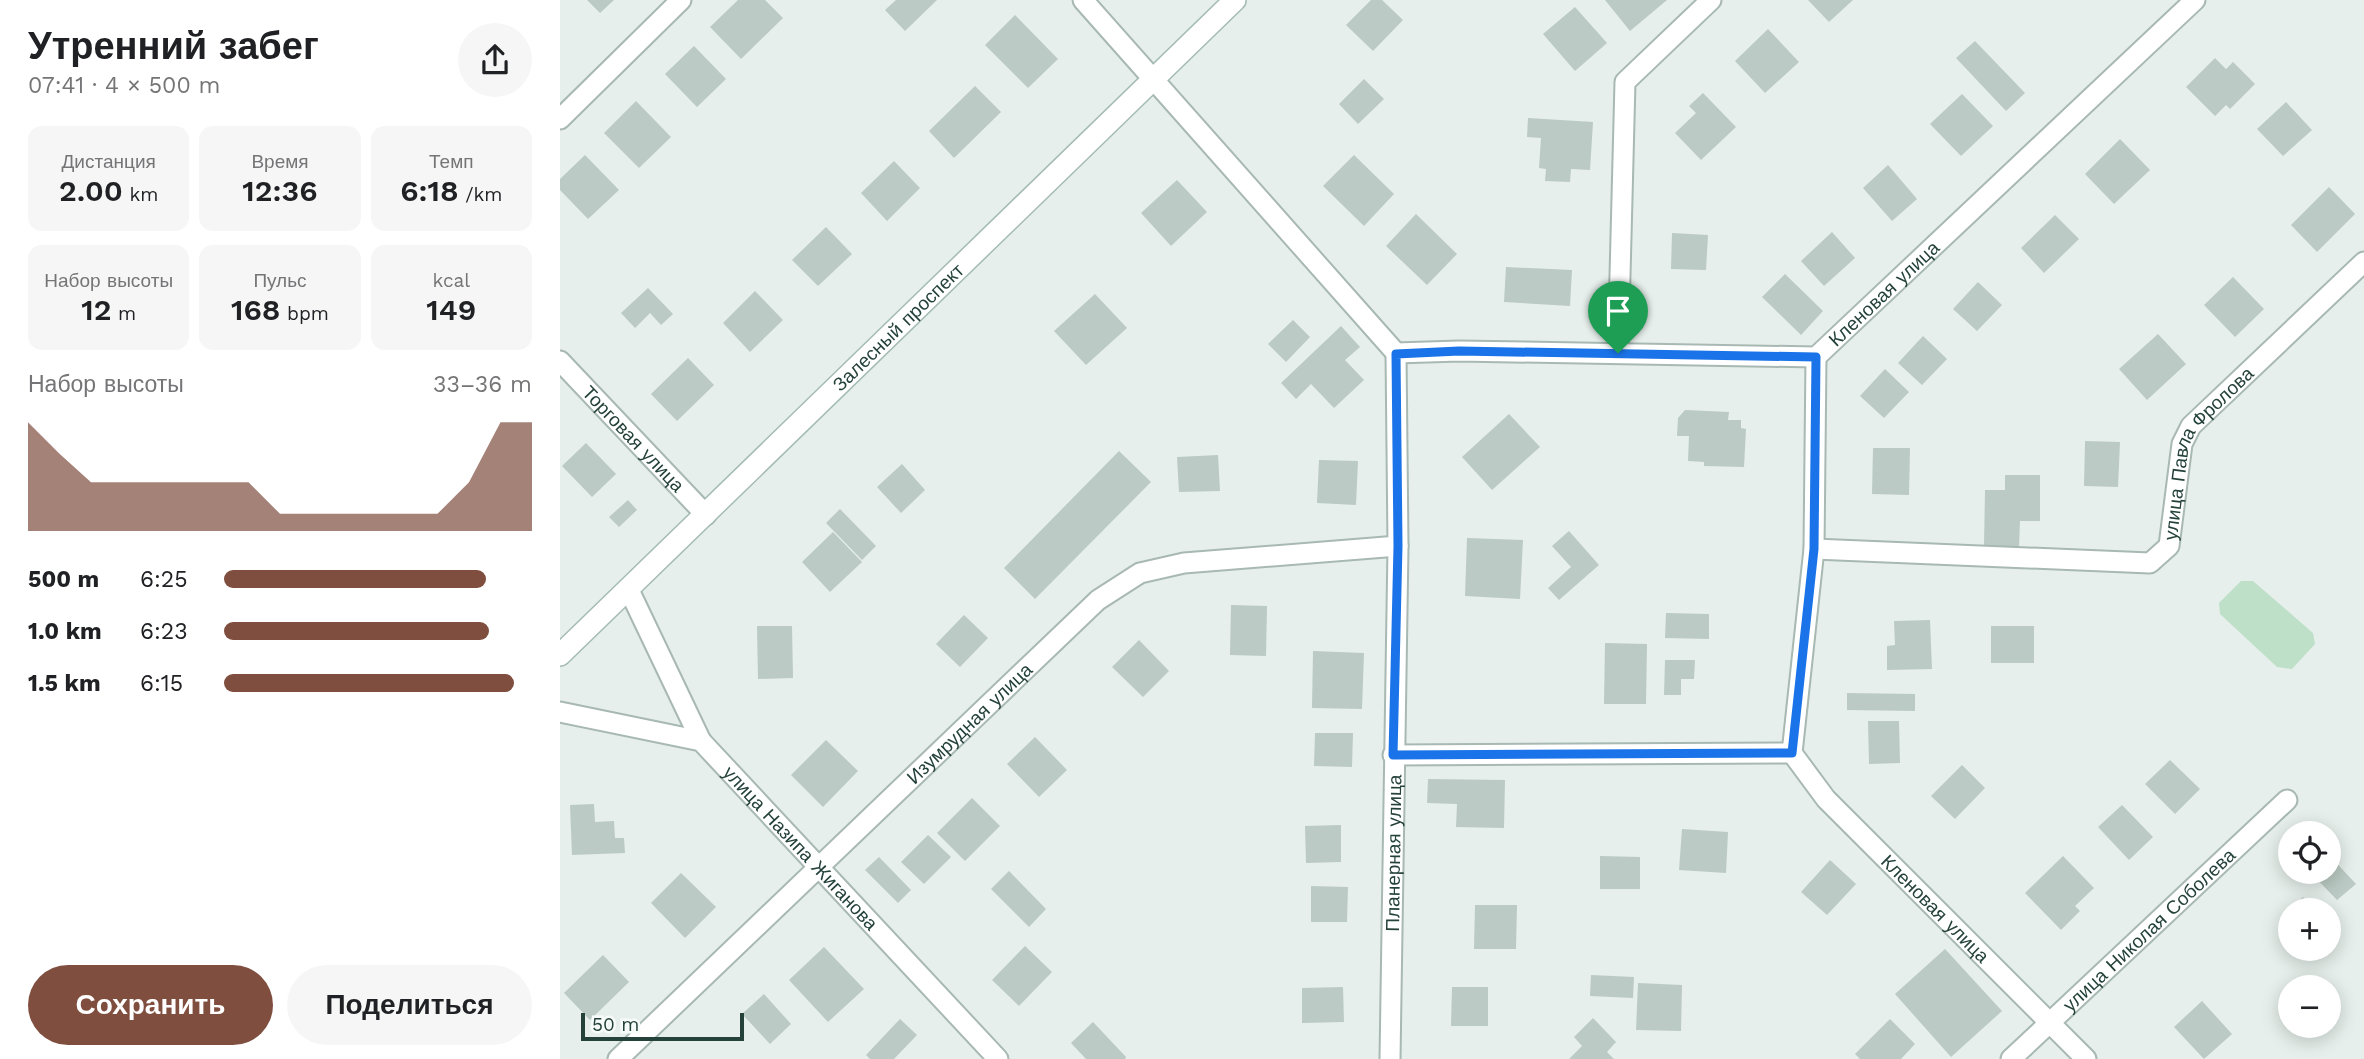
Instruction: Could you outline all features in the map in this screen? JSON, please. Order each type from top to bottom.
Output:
[{"type":"main road","name":"Залесный проспект","points":[[560,655],[1236,0]]},
{"type":"street","points":[[560,119],[681,0]]},
{"type":"street","points":[[1083,0],[1396,354]]},
{"type":"street","points":[[1618,353],[1625,82],[1711,0]]},
{"type":"street","name":"Кленовая улица","points":[[1396,354],[1459,351],[1816,357],[2195,0]]},
{"type":"street","name":"улица Павла Фролова","points":[[1814,549],[2150,564],[2169,546],[2182,444],[2191,426],[2364,262]]},
{"type":"street","name":"Планерная улица","points":[[1390,1059],[1398,546],[1396,354]]},
{"type":"street","points":[[1393,755],[1792,753],[1814,549],[1816,357]]},
{"type":"street","name":"Торговая улица","points":[[560,362],[706,515]]},
{"type":"street","name":"Изумрудная улица","points":[[618,1059],[1098,600],[1140,573],[1184,564],[1398,546]]},
{"type":"street","name":"улица Назипа Жиганова","points":[[629,590],[701,741],[998,1059]]},
{"type":"street","points":[[560,712],[701,741]]},
{"type":"street","name":"Кленовая улица","points":[[1792,753],[1826,799],[2086,1059]]},
{"type":"street","name":"улица Николая Соболева","points":[[2011,1059],[2287,800]]},
{"type":"green space","points":[[2241,581],[2253,581],[2313,633],[2315,644],[2292,669],[2277,667],[2220,614],[2219,603]]},
{"type":"building","points":[[587,0],[614,0],[600,13]]},
{"type":"building","points":[[738,0],[765,0],[783,18],[741,59],[710,27]]},
{"type":"building","points":[[896,0],[937,0],[905,31],[885,10]]},
{"type":"building","points":[[1371,0],[1382,0],[1403,20],[1373,51],[1346,25]]},
{"type":"building","points":[[1605,0],[1667,0],[1630,31]]},
{"type":"building","points":[[1808,0],[1853,0],[1829,22]]},
{"type":"building","points":[[1575,7],[1607,43],[1575,71],[1543,34]]},
{"type":"building","points":[[1015,15],[1058,59],[1028,88],[985,45]]},
{"type":"building","points":[[1768,29],[1799,62],[1765,93],[1735,61]]},
{"type":"building","points":[[1975,41],[2025,93],[2006,111],[1956,58]]},
{"type":"building","points":[[694,46],[726,79],[697,107],[665,74]]},
{"type":"building","points":[[2215,58],[2226,69],[2233,62],[2255,84],[2230,109],[2226,105],[2215,116],[2186,87]]},
{"type":"building","points":[[1364,79],[1384,99],[1358,124],[1339,104]]},
{"type":"building","points":[[975,86],[1001,112],[954,158],[929,131]]},
{"type":"building","points":[[1703,93],[1736,127],[1701,160],[1675,133],[1696,113],[1689,106]]},
{"type":"building","points":[[1962,94],[1993,126],[1961,156],[1930,124]]},
{"type":"building","points":[[636,101],[671,137],[639,168],[604,133]]},
{"type":"building","points":[[2286,102],[2312,130],[2283,156],[2257,129]]},
{"type":"building","points":[[1528,118],[1593,122],[1590,170],[1571,169],[1570,182],[1545,181],[1546,169],[1539,168],[1541,138],[1527,137]]},
{"type":"building","points":[[2120,139],[2150,170],[2114,204],[2085,174]]},
{"type":"building","points":[[585,155],[619,190],[588,219],[560,190],[560,179]]},
{"type":"building","points":[[1354,155],[1394,194],[1364,226],[1323,186]]},
{"type":"building","points":[[894,161],[920,188],[887,221],[861,193]]},
{"type":"building","points":[[1888,165],[1917,199],[1892,221],[1863,188]]},
{"type":"building","points":[[1177,180],[1207,212],[1171,246],[1141,213]]},
{"type":"building","points":[[2329,187],[2355,214],[2317,252],[2291,225]]},
{"type":"building","points":[[1416,214],[1457,254],[1427,285],[1386,246]]},
{"type":"building","points":[[2055,215],[2079,239],[2044,273],[2021,248]]},
{"type":"building","points":[[826,227],[852,254],[818,286],[792,260]]},
{"type":"building","points":[[1832,232],[1855,258],[1824,286],[1801,261]]},
{"type":"building","points":[[1672,233],[1708,235],[1706,270],[1671,269]]},
{"type":"building","points":[[1506,267],[1572,270],[1570,306],[1504,302]]},
{"type":"building","points":[[1785,274],[1823,311],[1801,335],[1762,297]]},
{"type":"building","points":[[2233,277],[2264,309],[2235,337],[2204,305]]},
{"type":"building","points":[[1978,282],[2002,305],[1977,331],[1953,309]]},
{"type":"building","points":[[648,288],[673,314],[661,325],[650,313],[635,328],[621,313]]},
{"type":"building","points":[[755,291],[783,320],[750,352],[723,323]]},
{"type":"building","points":[[1095,294],[1127,328],[1086,365],[1054,331]]},
{"type":"building","points":[[1293,320],[1310,337],[1286,362],[1268,344]]},
{"type":"building","points":[[1341,326],[1360,347],[1345,360],[1364,380],[1334,408],[1311,384],[1296,399],[1281,383]]},
{"type":"building","points":[[2158,334],[2186,364],[2147,400],[2119,369]]},
{"type":"building","points":[[1923,336],[1947,359],[1922,385],[1898,363]]},
{"type":"building","points":[[688,358],[714,385],[677,421],[651,394]]},
{"type":"building","points":[[1885,369],[1909,392],[1884,418],[1860,396]]},
{"type":"building","points":[[1685,410],[1729,412],[1728,420],[1741,420],[1741,428],[1746,429],[1744,467],[1704,466],[1704,462],[1688,461],[1689,436],[1677,436],[1678,418]]},
{"type":"building","points":[[1509,414],[1540,447],[1492,490],[1462,457]]},
{"type":"building","points":[[2085,441],[2120,442],[2118,487],[2084,486]]},
{"type":"building","points":[[586,443],[616,474],[592,497],[562,466]]},
{"type":"building","points":[[1873,448],[1910,448],[1909,495],[1872,494]]},
{"type":"building","points":[[1119,451],[1151,482],[1035,599],[1004,568]]},
{"type":"building","points":[[1218,455],[1220,491],[1179,492],[1177,457]]},
{"type":"building","points":[[1319,460],[1358,461],[1356,505],[1317,503]]},
{"type":"building","points":[[902,464],[925,490],[901,513],[877,487]]},
{"type":"building","points":[[2005,475],[2040,475],[2040,521],[2020,521],[2019,547],[1984,546],[1985,490],[2005,490]]},
{"type":"building","points":[[628,500],[637,510],[619,527],[609,517]]},
{"type":"building","points":[[840,509],[876,546],[862,560],[826,523]]},
{"type":"building","points":[[1569,531],[1599,565],[1559,600],[1548,588],[1571,567],[1552,546]]},
{"type":"building","points":[[833,532],[862,562],[830,592],[802,562]]},
{"type":"building","points":[[1467,538],[1523,540],[1520,599],[1465,596]]},
{"type":"building","points":[[1231,605],[1267,606],[1266,656],[1230,655]]},
{"type":"building","points":[[1666,613],[1709,614],[1709,639],[1665,638]]},
{"type":"building","points":[[964,615],[988,638],[960,667],[936,644]]},
{"type":"building","points":[[1930,620],[1932,669],[1887,670],[1887,646],[1895,645],[1894,621]]},
{"type":"building","points":[[757,626],[792,626],[793,678],[758,679]]},
{"type":"building","points":[[1991,626],[2034,626],[2034,663],[1991,663]]},
{"type":"building","points":[[1139,640],[1169,671],[1143,697],[1112,667]]},
{"type":"building","points":[[1605,643],[1647,644],[1646,704],[1604,704]]},
{"type":"building","points":[[1313,651],[1364,653],[1362,709],[1312,708]]},
{"type":"building","points":[[1665,660],[1695,660],[1694,679],[1681,679],[1681,695],[1664,695]]},
{"type":"building","points":[[1847,693],[1915,694],[1915,711],[1847,710]]},
{"type":"building","points":[[1868,721],[1899,721],[1900,763],[1869,764]]},
{"type":"building","points":[[1315,733],[1353,733],[1352,767],[1314,766]]},
{"type":"building","points":[[1035,737],[1067,770],[1039,797],[1007,764]]},
{"type":"building","points":[[826,740],[858,771],[823,807],[791,775]]},
{"type":"building","points":[[2170,760],[2200,789],[2175,814],[2145,784]]},
{"type":"building","points":[[1962,765],[1985,788],[1955,819],[1931,796]]},
{"type":"building","points":[[1428,779],[1505,780],[1504,828],[1456,827],[1457,804],[1427,803]]},
{"type":"building","points":[[972,798],[1000,826],[965,861],[937,833]]},
{"type":"building","points":[[594,804],[595,822],[614,821],[615,838],[624,838],[625,853],[572,855],[570,805]]},
{"type":"building","points":[[2122,805],[2153,837],[2129,860],[2098,827]]},
{"type":"building","points":[[1341,825],[1341,862],[1306,863],[1305,826]]},
{"type":"building","points":[[1682,829],[1728,832],[1726,873],[1679,870]]},
{"type":"building","points":[[928,835],[951,857],[924,884],[901,862]]},
{"type":"building","points":[[1600,856],[1640,857],[1640,889],[1600,889]]},
{"type":"building","points":[[2063,856],[2094,888],[2075,906],[2080,911],[2061,930],[2025,893]]},
{"type":"building","points":[[879,857],[911,890],[898,903],[865,870]]},
{"type":"building","points":[[1830,860],[1856,884],[1827,915],[1801,892]]},
{"type":"building","points":[[2341,868],[2356,884],[2339,898],[2335,898],[2322,884],[2341,884]]},
{"type":"building","points":[[1009,871],[1046,909],[1029,927],[991,889]]},
{"type":"building","points":[[681,873],[716,907],[685,938],[651,903]]},
{"type":"building","points":[[1311,886],[1348,887],[1347,922],[1311,922]]},
{"type":"building","points":[[1475,905],[1517,905],[1516,949],[1474,949]]},
{"type":"building","points":[[1025,946],[1052,972],[1019,1006],[992,980]]},
{"type":"building","points":[[824,947],[864,989],[828,1022],[789,980]]},
{"type":"building","points":[[1945,949],[2002,1011],[1951,1057],[1895,994]]},
{"type":"building","points":[[603,955],[629,982],[590,1020],[564,993]]},
{"type":"building","points":[[1591,975],[1634,977],[1633,998],[1590,996]]},
{"type":"building","points":[[1638,983],[1682,985],[1681,1031],[1636,1030]]},
{"type":"building","points":[[1343,987],[1344,1022],[1302,1023],[1302,988]]},
{"type":"building","points":[[1452,987],[1488,987],[1488,1026],[1451,1026]]},
{"type":"building","points":[[764,994],[791,1024],[770,1044],[742,1014]]},
{"type":"building","points":[[2202,1001],[2232,1034],[2204,1059],[2174,1027]]},
{"type":"building","points":[[1593,1018],[1616,1042],[1607,1052],[1614,1059],[1569,1059],[1582,1046],[1574,1037]]},
{"type":"building","points":[[900,1019],[917,1035],[894,1059],[870,1059],[866,1055]]},
{"type":"building","points":[[1890,1019],[1915,1044],[1901,1059],[1860,1059],[1855,1054]]},
{"type":"building","points":[[1093,1022],[1125,1059],[1086,1059],[1071,1043]]},
{"type":"route","points":[[1459,351],[1618,353],[1816,357],[1814,549],[1792,753],[1393,755],[1398,546],[1396,354],[1459,351]]}]
